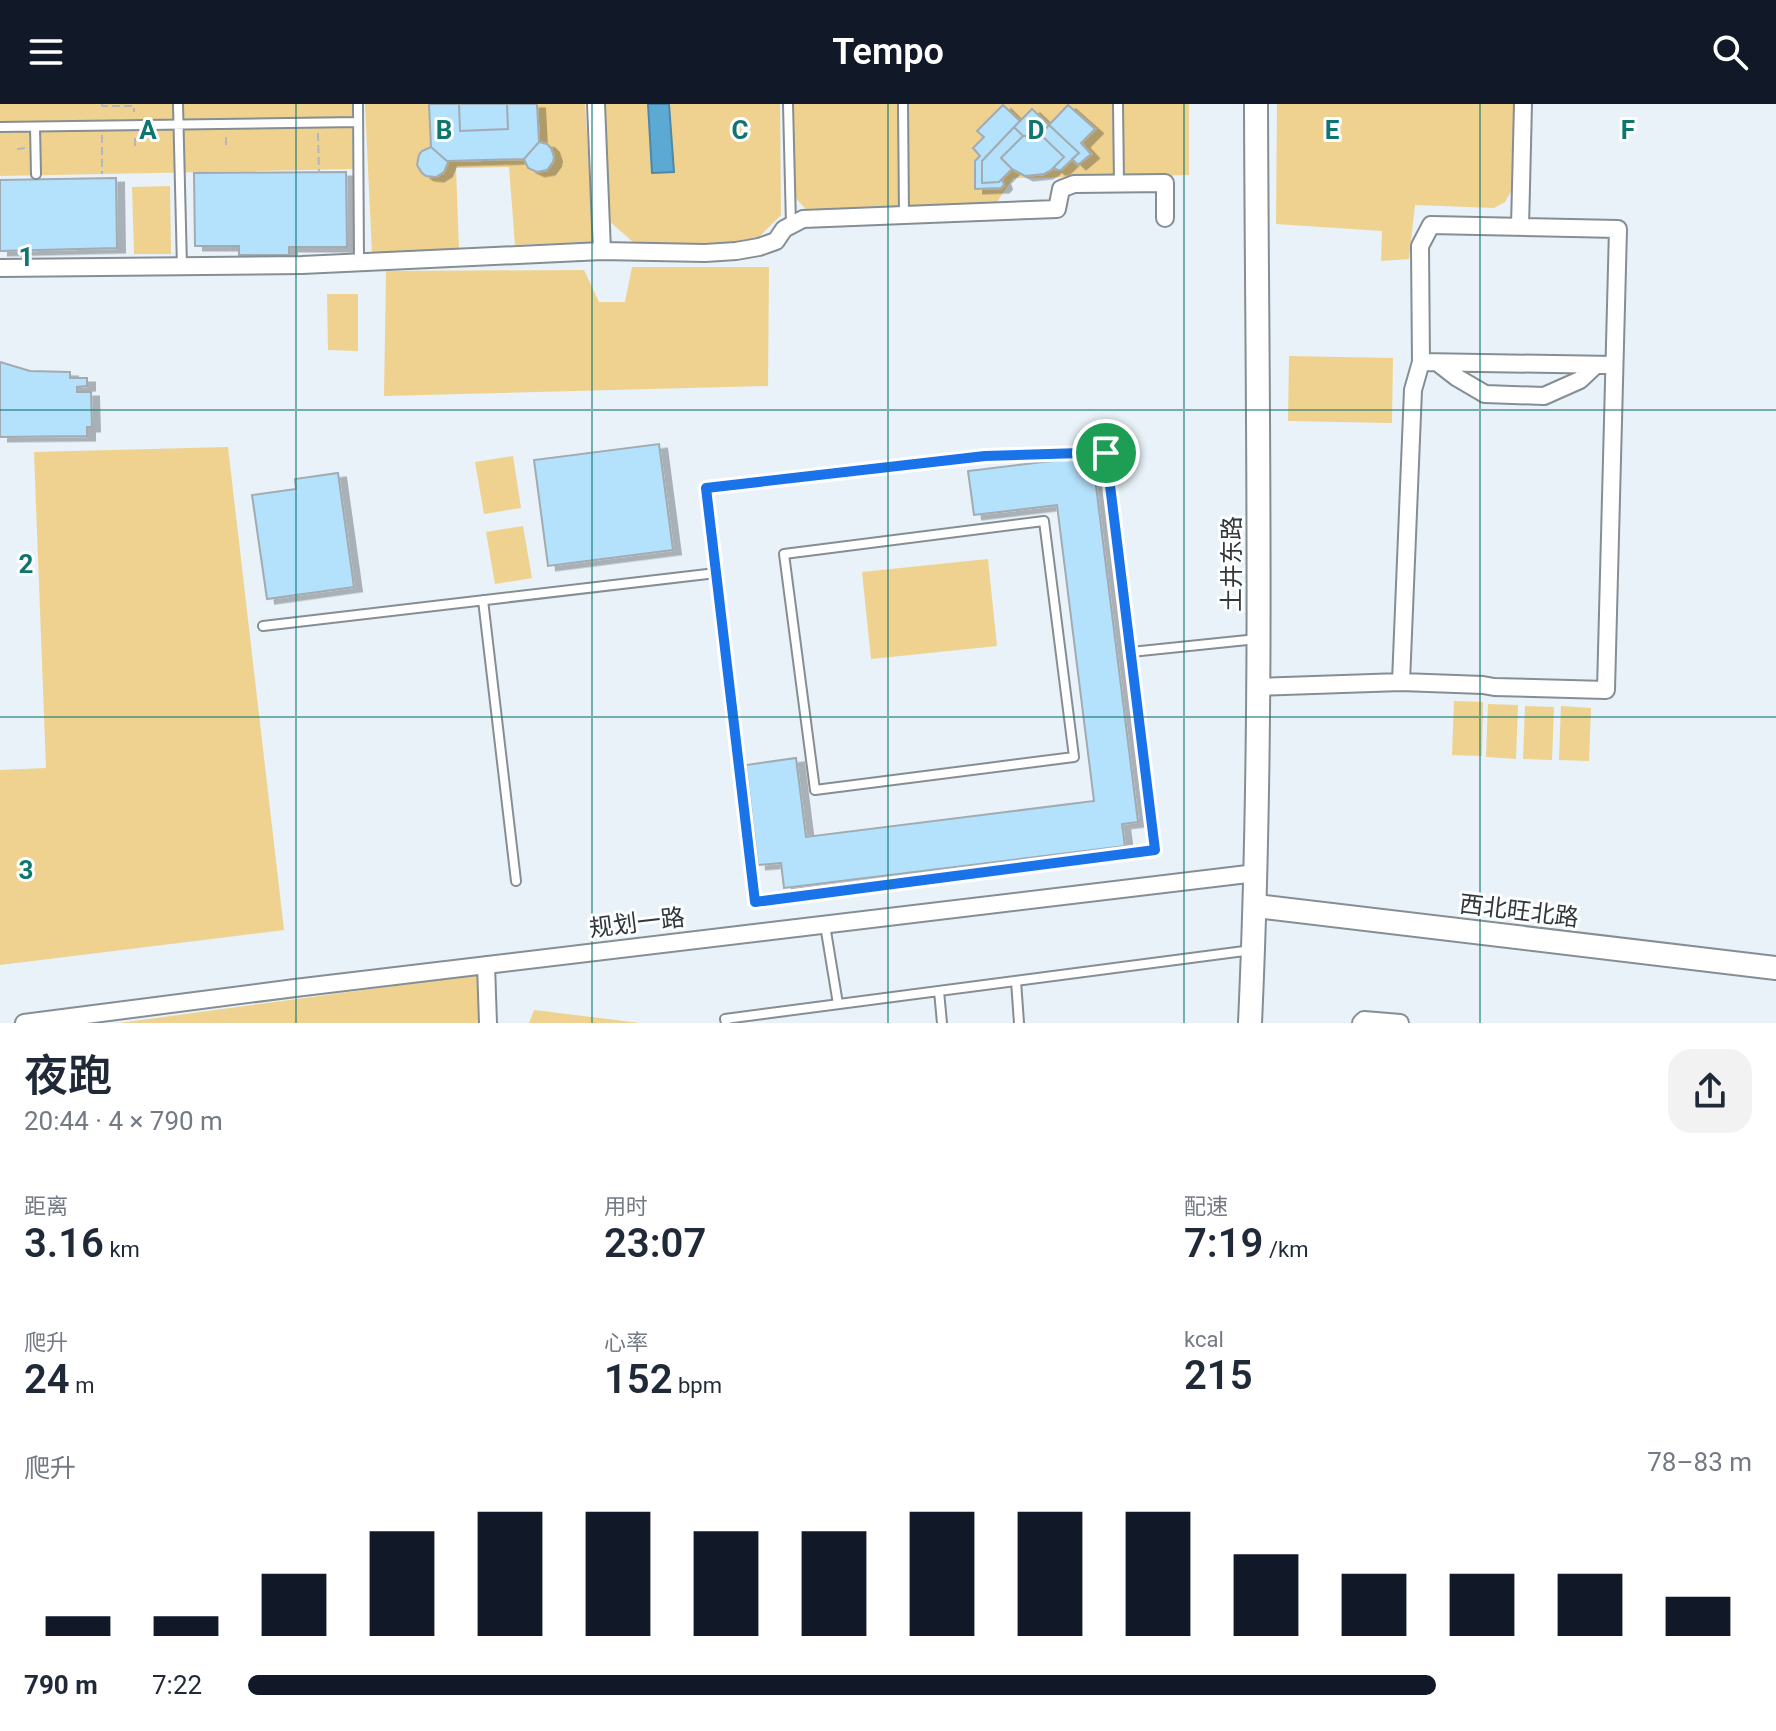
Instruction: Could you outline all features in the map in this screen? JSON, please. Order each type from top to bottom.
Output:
[{"type":"street","points":[[596,104],[602,251]]},
{"type":"street","name":"土井东路","points":[[1250,1023],[1256,906],[1258,687],[1256,104]]},
{"type":"street","points":[[1520,227],[1523,104]]},
{"type":"street","points":[[0,268],[182,267],[602,251],[736,251],[776,241],[784,229],[803,219],[1057,209],[1061,189],[1074,184],[1165,183],[1165,218]]},
{"type":"street","points":[[1258,687],[1401,682],[1606,690],[1618,229],[1431,225],[1420,246],[1430,362],[1413,390],[1401,682]]},
{"type":"street","points":[[1430,362],[1614,365]]},
{"type":"street","points":[[1430,362],[1485,394],[1544,396],[1580,380],[1596,365]]},
{"type":"street","name":"规划一路","points":[[24,1023],[1256,873]]},
{"type":"street","name":"西北旺北路","points":[[1256,906],[1776,968]]},
{"type":"street","points":[[486,965],[488,1023]]},
{"type":"street","points":[[1361,1023],[1364,1020],[1400,1023]]},
{"type":"lane","points":[[178,104],[182,267]]},
{"type":"lane","points":[[358,104],[359,262]]},
{"type":"lane","points":[[788,104],[791,225]]},
{"type":"lane","points":[[903,104],[904,215]]},
{"type":"lane","points":[[1118,104],[1119,184]]},
{"type":"lane","points":[[0,127],[358,122]]},
{"type":"lane","points":[[35,127],[36,174]]},
{"type":"lane","points":[[1106,453],[1131,652],[1155,850],[755,902],[706,488],[985,456],[1106,453]]},
{"type":"lane","points":[[1044,521],[1074,757],[815,790],[784,554],[1044,521]]},
{"type":"lane","points":[[263,626],[716,573]]},
{"type":"lane","points":[[483,600],[516,881]]},
{"type":"lane","points":[[1131,652],[1258,639]]},
{"type":"lane","points":[[825,925],[838,1004]]},
{"type":"lane","points":[[726,1023],[725,1019],[1253,950]]},
{"type":"lane","points":[[1016,981],[1019,1023]]},
{"type":"lane","points":[[939,991],[942,1023]]},
{"type":"path","points":[[102,106],[102,174]]},
{"type":"path","points":[[318,123],[319,172]]},
{"type":"shaded area","points":[[0,104],[352,104],[353,169],[0,176]]},
{"type":"shaded area","points":[[365,104],[585,104],[594,242],[515,245],[509,167],[456,168],[459,250],[372,254]]},
{"type":"shaded area","points":[[603,104],[780,104],[781,215],[759,237],[720,245],[633,242],[609,221]]},
{"type":"shaded area","points":[[792,104],[1189,104],[1189,175],[1013,178],[993,208],[809,213],[795,197]]},
{"type":"shaded area","points":[[1277,104],[1514,104],[1513,188],[1505,202],[1494,208],[1415,205],[1409,259],[1381,261],[1382,231],[1276,224]]},
{"type":"shaded area","points":[[170,186],[171,254],[134,254],[132,187]]},
{"type":"shaded area","points":[[632,267],[769,267],[768,386],[384,396],[386,271],[584,270],[599,302],[625,302]]},
{"type":"shaded area","points":[[327,294],[358,294],[358,351],[328,350]]},
{"type":"shaded area","points":[[1289,356],[1393,358],[1392,423],[1288,421]]},
{"type":"shaded area","points":[[228,447],[284,930],[0,965],[0,770],[46,768],[34,452]]},
{"type":"shaded area","points":[[513,456],[521,508],[484,514],[475,462]]},
{"type":"shaded area","points":[[523,526],[532,578],[495,584],[486,532]]},
{"type":"shaded area","points":[[988,559],[997,646],[871,659],[862,572]]},
{"type":"shaded area","points":[[1454,701],[1483,702],[1482,756],[1452,755]]},
{"type":"shaded area","points":[[1488,704],[1518,705],[1516,759],[1486,757]]},
{"type":"shaded area","points":[[1525,706],[1554,707],[1552,760],[1523,759]]},
{"type":"shaded area","points":[[1561,706],[1591,708],[1589,761],[1559,760]]},
{"type":"shaded area","points":[[491,973],[494,1023],[119,1023]]},
{"type":"shaded area","points":[[534,1010],[640,1023],[529,1023]]},
{"type":"water","points":[[648,104],[669,104],[674,172],[652,173]]},
{"type":"building","points":[[429,104],[537,104],[539,142],[524,159],[447,161],[431,147]]},
{"type":"building","points":[[459,104],[507,104],[508,129],[460,131]]},
{"type":"building","points":[[1003,105],[1020,121],[982,161],[982,183],[1002,179],[1004,185],[1001,188],[975,189],[975,161],[980,156],[973,148],[984,137],[977,131]]},
{"type":"building","points":[[1068,105],[1095,129],[1081,143],[1091,154],[1078,165],[1072,159],[1079,153],[1049,125]]},
{"type":"building","points":[[1032,109],[1049,125],[1041,135],[1023,136],[1014,127]]},
{"type":"building","points":[[1049,125],[1079,153],[1061,170],[1054,167],[1064,157],[1041,135]]},
{"type":"building","points":[[1014,127],[1023,136],[1001,158],[1012,169],[999,182],[982,183],[982,161]]},
{"type":"building","points":[[1041,135],[1064,157],[1050,171],[1025,176],[1001,158],[1023,136]]},
{"type":"building","points":[[539,142],[551,148],[554,157],[547,170],[537,172],[528,168],[524,159]]},
{"type":"building","points":[[431,147],[448,162],[444,172],[436,177],[426,176],[417,165],[422,151]]},
{"type":"building","points":[[346,172],[347,247],[289,247],[289,255],[239,255],[239,246],[195,246],[194,173]]},
{"type":"building","points":[[116,178],[117,248],[0,251],[0,180]]},
{"type":"building","points":[[0,362],[30,371],[70,372],[70,378],[87,378],[87,386],[77,387],[77,392],[91,392],[92,427],[87,427],[87,436],[0,437]]},
{"type":"building","points":[[659,444],[673,550],[548,566],[534,460]]},
{"type":"building","points":[[1077,458],[1078,472],[1094,470],[1138,822],[1122,824],[1125,846],[784,888],[781,863],[758,865],[746,765],[796,758],[806,837],[1094,801],[1057,505],[974,515],[968,471]]},
{"type":"building","points":[[338,473],[354,587],[267,599],[252,495],[296,489],[295,479]]},
{"type":"route","points":[[1106,453],[1155,850],[755,902],[706,488],[985,456],[1106,453]]}]
